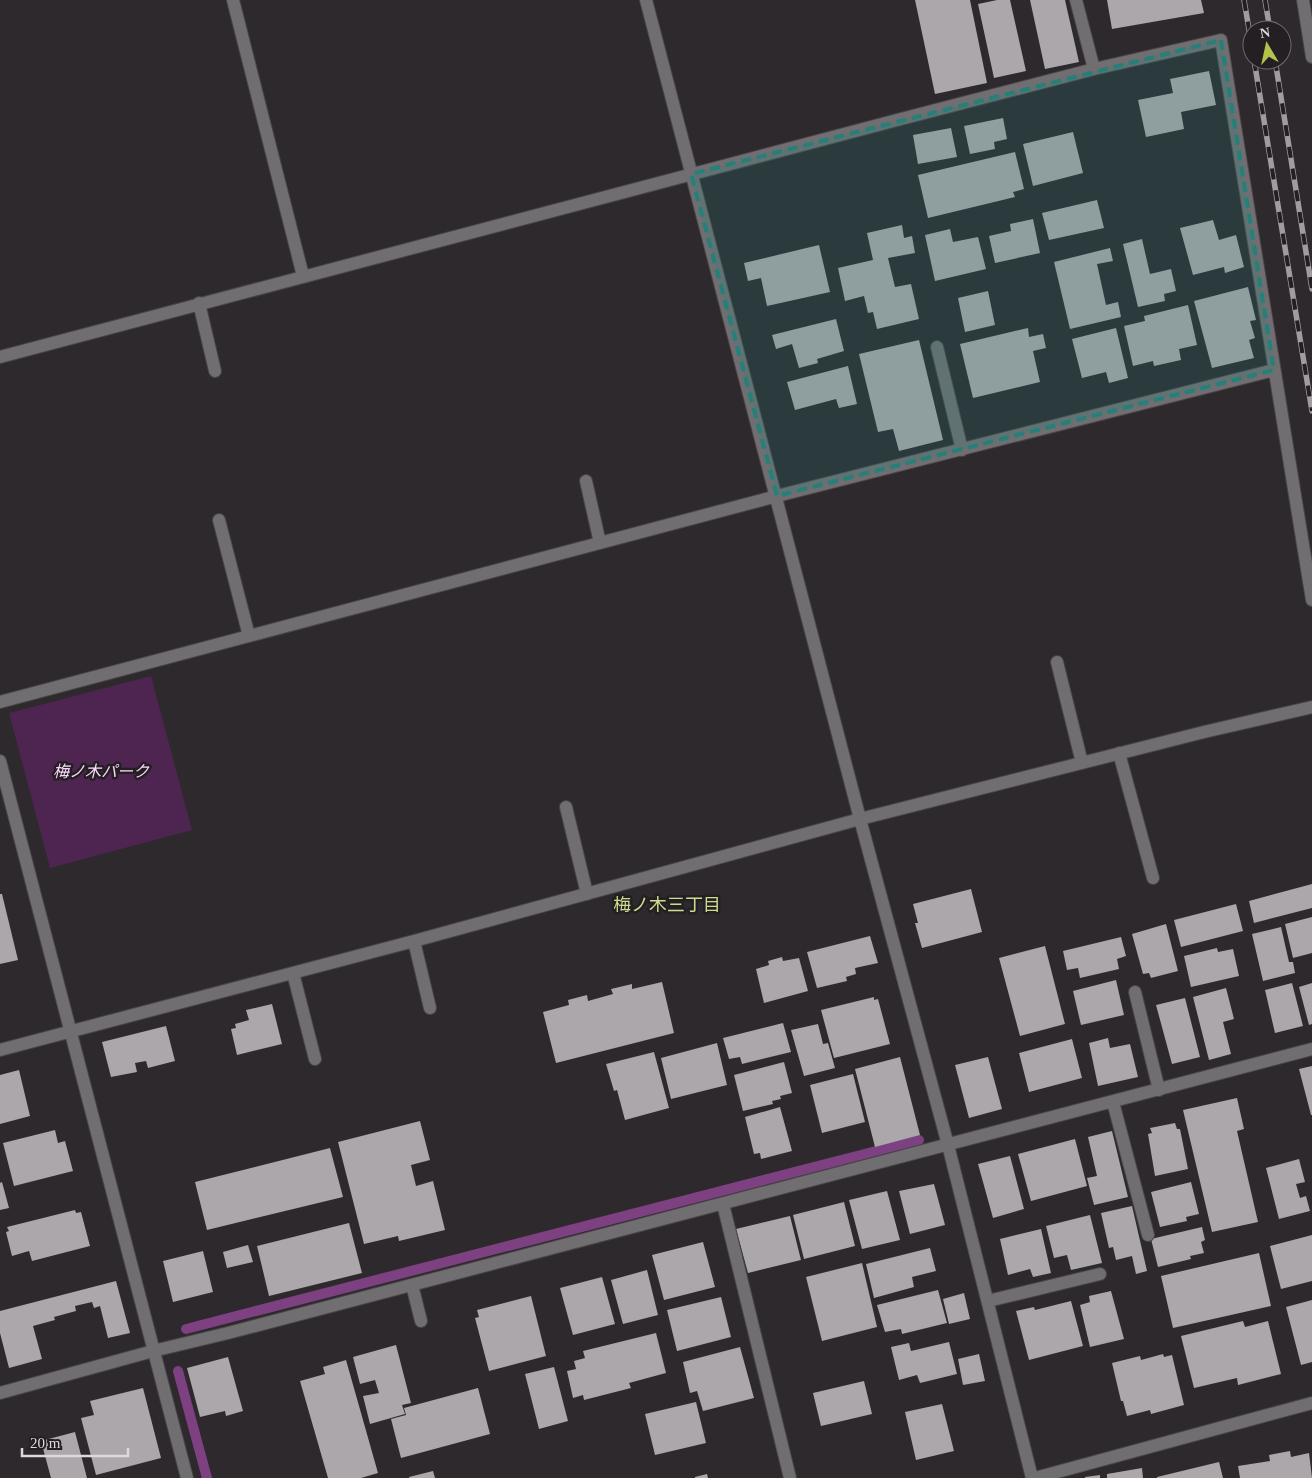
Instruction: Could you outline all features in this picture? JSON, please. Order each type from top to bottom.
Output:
[{"type":"street","points":[[233,0],[303,276]]},
{"type":"street","points":[[646,0],[1034,1478],[1312,1403]]},
{"type":"street","points":[[1076,0],[1094,69]]},
{"type":"street","points":[[1303,0],[1308,14],[1312,57]]},
{"type":"street","points":[[0,357],[1094,69],[1221,40],[1312,600]]},
{"type":"street","points":[[199,304],[215,371]]},
{"type":"street","points":[[936,347],[962,450]]},
{"type":"street","points":[[0,702],[777,496],[1274,370]]},
{"type":"street","points":[[586,481],[600,543]]},
{"type":"street","points":[[219,520],[249,636]]},
{"type":"street","points":[[1057,662],[1082,763]]},
{"type":"street","points":[[0,1050],[414,941],[860,819],[1119,753],[1312,707]]},
{"type":"street","points":[[1119,753],[1153,878]]},
{"type":"street","points":[[0,761],[187,1478]]},
{"type":"street","points":[[566,807],[587,894]]},
{"type":"street","points":[[414,941],[430,1008]]},
{"type":"street","points":[[293,973],[315,1059]]},
{"type":"street","points":[[1134,992],[1159,1090]]},
{"type":"street","points":[[0,1393],[153,1351],[1312,1049]]},
{"type":"street","points":[[1113,1102],[1148,1235]]},
{"type":"street","points":[[722,1204],[790,1478]]},
{"type":"street","points":[[988,1301],[1100,1274]]},
{"type":"street","points":[[412,1285],[421,1321]]},
{"type":"highlighted area","points":[[1221,40],[1274,370],[777,496],[691,174]]},
{"type":"green space","name":"梅ノ木パーク","points":[[151,676],[192,830],[50,868],[9,713]]},
{"type":"building","points":[[915,0],[970,0],[987,83],[935,94]]},
{"type":"building","points":[[997,0],[1010,0],[1026,71],[994,78],[978,4]]},
{"type":"building","points":[[1030,0],[1065,0],[1079,62],[1045,69]]},
{"type":"building","points":[[1107,0],[1201,0],[1204,13],[1112,29]]},
{"type":"building","points":[[1209,71],[1216,105],[1181,112],[1184,129],[1146,137],[1138,100],[1173,93],[1170,79]]},
{"type":"building","points":[[1003,118],[1007,139],[994,142],[995,149],[970,154],[964,126]]},
{"type":"building","points":[[951,128],[957,157],[918,164],[913,135]]},
{"type":"building","points":[[1073,132],[1083,173],[1033,186],[1023,144]]},
{"type":"building","points":[[1015,152],[1024,189],[1013,192],[1015,197],[928,218],[918,175]]},
{"type":"building","points":[[1097,200],[1104,228],[1049,240],[1042,213]]},
{"type":"building","points":[[1033,219],[1040,253],[995,263],[989,236],[1011,231],[1010,224]]},
{"type":"building","points":[[1213,220],[1219,240],[1236,235],[1244,267],[1225,273],[1224,267],[1193,275],[1180,228]]},
{"type":"building","points":[[902,225],[904,238],[912,236],[915,253],[888,258],[895,287],[911,284],[919,319],[877,329],[873,312],[868,313],[864,296],[845,301],[838,268],[873,260],[867,233]]},
{"type":"building","points":[[950,229],[953,242],[978,237],[986,269],[935,281],[925,235]]},
{"type":"building","points":[[1142,239],[1150,274],[1171,269],[1176,291],[1164,294],[1165,301],[1138,307],[1123,244]]},
{"type":"building","points":[[819,245],[830,292],[767,306],[761,278],[748,281],[744,263]]},
{"type":"building","points":[[1110,248],[1113,261],[1097,264],[1106,305],[1118,302],[1121,317],[1070,329],[1054,262]]},
{"type":"building","points":[[1248,287],[1256,320],[1250,321],[1255,338],[1249,340],[1254,358],[1212,368],[1194,301]]},
{"type":"building","points":[[988,291],[995,325],[965,332],[958,298]]},
{"type":"building","points":[[1188,305],[1197,345],[1179,349],[1181,360],[1154,366],[1153,361],[1133,366],[1124,326],[1145,321],[1144,316]]},
{"type":"building","points":[[836,319],[844,351],[817,359],[818,363],[799,368],[792,344],[776,349],[772,335]]},
{"type":"building","points":[[1028,328],[1029,337],[1043,334],[1046,348],[1033,351],[1040,382],[973,398],[960,344]]},
{"type":"building","points":[[1116,328],[1128,378],[1109,383],[1106,372],[1082,378],[1072,339]]},
{"type":"building","points":[[919,340],[943,440],[899,451],[893,429],[878,432],[859,354]]},
{"type":"building","points":[[848,366],[857,404],[839,408],[836,399],[795,410],[787,382]]},
{"type":"building","points":[[1312,884],[1312,908],[1254,923],[1249,901]]},
{"type":"building","points":[[971,889],[982,932],[922,948],[915,923],[918,923],[913,904]]},
{"type":"building","points":[[0,894],[2,894],[18,960],[0,964]]},
{"type":"building","points":[[1236,904],[1243,931],[1181,947],[1174,920]]},
{"type":"building","points":[[1312,917],[1312,953],[1293,958],[1285,924]]},
{"type":"building","points":[[1166,924],[1178,971],[1151,978],[1149,973],[1143,974],[1132,934]]},
{"type":"building","points":[[1281,927],[1289,962],[1293,962],[1295,973],[1263,981],[1252,934]]},
{"type":"building","points":[[870,936],[878,963],[855,968],[856,974],[846,977],[847,981],[817,988],[807,952]]},
{"type":"building","points":[[1121,937],[1126,956],[1117,959],[1119,969],[1080,978],[1078,968],[1067,970],[1063,951]]},
{"type":"building","points":[[1045,946],[1065,1024],[1020,1036],[999,958]]},
{"type":"building","points":[[1217,948],[1218,952],[1233,949],[1239,976],[1191,987],[1184,956]]},
{"type":"building","points":[[782,957],[783,961],[799,958],[808,991],[764,1003],[756,969],[769,965],[768,961]]},
{"type":"building","points":[[1116,980],[1124,1015],[1081,1025],[1073,991]]},
{"type":"building","points":[[662,982],[674,1033],[556,1063],[543,1012],[569,1005],[568,1000],[587,995],[588,1001],[613,994],[611,989],[632,984],[632,989]]},
{"type":"building","points":[[1292,983],[1303,1026],[1275,1033],[1265,990]]},
{"type":"building","points":[[1312,983],[1312,1024],[1309,1025],[1299,987]]},
{"type":"building","points":[[1226,988],[1234,1019],[1223,1022],[1231,1054],[1209,1060],[1193,997]]},
{"type":"building","points":[[874,997],[874,1000],[878,999],[890,1044],[834,1058],[821,1010]]},
{"type":"building","points":[[1185,998],[1200,1057],[1172,1064],[1156,1005]]},
{"type":"building","points":[[272,1004],[282,1044],[237,1055],[231,1029],[236,1028],[235,1024],[249,1020],[246,1010]]},
{"type":"building","points":[[783,1023],[791,1052],[742,1064],[740,1057],[729,1059],[723,1038]]},
{"type":"building","points":[[818,1024],[823,1044],[828,1043],[835,1068],[804,1076],[791,1030]]},
{"type":"building","points":[[166,1026],[175,1061],[148,1068],[146,1061],[135,1063],[137,1072],[111,1077],[102,1042]]},
{"type":"building","points":[[1108,1038],[1110,1048],[1130,1044],[1138,1077],[1098,1086],[1089,1043]]},
{"type":"building","points":[[1072,1039],[1082,1078],[1029,1092],[1019,1053]]},
{"type":"building","points":[[717,1043],[727,1085],[671,1099],[661,1058]]},
{"type":"building","points":[[654,1052],[669,1108],[625,1120],[617,1090],[614,1091],[606,1064]]},
{"type":"building","points":[[900,1057],[920,1135],[875,1147],[855,1069]]},
{"type":"building","points":[[988,1057],[1002,1109],[969,1118],[955,1065]]},
{"type":"building","points":[[784,1062],[792,1093],[780,1096],[781,1099],[772,1101],[773,1104],[743,1111],[734,1075]]},
{"type":"building","points":[[1312,1066],[1312,1115],[1311,1115],[1299,1069]]},
{"type":"building","points":[[19,1070],[30,1116],[0,1124],[0,1075]]},
{"type":"building","points":[[853,1074],[865,1122],[822,1133],[810,1085]]},
{"type":"building","points":[[1237,1098],[1244,1129],[1237,1131],[1258,1222],[1212,1232],[1183,1110]]},
{"type":"building","points":[[780,1107],[792,1151],[761,1159],[760,1153],[754,1154],[745,1117]]},
{"type":"building","points":[[420,1121],[430,1160],[411,1165],[416,1186],[433,1181],[445,1230],[399,1241],[398,1236],[364,1244],[338,1142]]},
{"type":"building","points":[[1175,1123],[1177,1129],[1180,1129],[1188,1169],[1155,1176],[1148,1134],[1152,1133],[1150,1128]]},
{"type":"building","points":[[55,1130],[58,1143],[65,1141],[73,1171],[14,1186],[3,1143]]},
{"type":"building","points":[[1112,1131],[1128,1197],[1094,1205],[1087,1178],[1097,1176],[1088,1137]]},
{"type":"building","points":[[1075,1139],[1087,1186],[1031,1201],[1018,1154]]},
{"type":"building","points":[[330,1148],[343,1197],[207,1230],[195,1182]]},
{"type":"building","points":[[1010,1156],[1024,1209],[993,1218],[978,1164]]},
{"type":"building","points":[[1299,1159],[1305,1182],[1296,1184],[1300,1198],[1306,1196],[1310,1211],[1279,1219],[1266,1168]]},
{"type":"building","points":[[2,1182],[9,1208],[0,1210],[0,1183]]},
{"type":"building","points":[[1191,1182],[1199,1214],[1186,1217],[1187,1221],[1160,1227],[1151,1192]]},
{"type":"building","points":[[934,1184],[945,1225],[910,1234],[899,1191]]},
{"type":"building","points":[[887,1191],[900,1240],[862,1249],[849,1200]]},
{"type":"building","points":[[844,1202],[855,1246],[804,1259],[793,1215]]},
{"type":"building","points":[[1132,1206],[1147,1271],[1136,1274],[1132,1256],[1116,1260],[1113,1247],[1109,1248],[1101,1213]]},
{"type":"building","points":[[75,1210],[76,1213],[81,1212],[90,1246],[32,1261],[29,1251],[12,1256],[6,1232],[9,1231],[7,1227]]},
{"type":"building","points":[[1090,1215],[1102,1263],[1071,1270],[1067,1255],[1054,1258],[1046,1226]]},
{"type":"building","points":[[790,1216],[801,1260],[748,1273],[736,1229]]},
{"type":"building","points":[[349,1223],[362,1273],[269,1296],[257,1246]]},
{"type":"building","points":[[1202,1227],[1205,1240],[1201,1242],[1204,1253],[1190,1256],[1191,1259],[1158,1267],[1151,1239]]},
{"type":"building","points":[[1041,1229],[1051,1273],[1033,1277],[1030,1269],[1008,1275],[1000,1239]]},
{"type":"building","points":[[1312,1235],[1312,1281],[1281,1289],[1270,1246]]},
{"type":"building","points":[[703,1242],[715,1287],[664,1300],[652,1255]]},
{"type":"building","points":[[248,1245],[253,1262],[227,1268],[223,1252]]},
{"type":"building","points":[[930,1248],[936,1271],[912,1277],[914,1287],[874,1298],[866,1264]]},
{"type":"building","points":[[203,1251],[213,1292],[173,1302],[163,1261]]},
{"type":"building","points":[[1259,1253],[1271,1306],[1173,1328],[1161,1276]]},
{"type":"building","points":[[862,1263],[877,1327],[822,1341],[806,1277]]},
{"type":"building","points":[[647,1270],[658,1315],[623,1324],[611,1280]]},
{"type":"building","points":[[602,1277],[615,1324],[573,1335],[560,1288]]},
{"type":"building","points":[[116,1281],[130,1333],[108,1338],[100,1306],[94,1308],[92,1302],[75,1306],[76,1311],[54,1317],[55,1320],[33,1326],[42,1359],[9,1368],[0,1333],[0,1311]]},
{"type":"building","points":[[938,1290],[947,1323],[902,1334],[901,1329],[885,1332],[877,1305]]},
{"type":"building","points":[[1111,1291],[1124,1339],[1090,1347],[1080,1305],[1090,1302],[1089,1296]]},
{"type":"building","points":[[964,1293],[970,1319],[949,1324],[943,1299]]},
{"type":"building","points":[[531,1296],[546,1356],[489,1371],[475,1318],[479,1317],[477,1310]]},
{"type":"building","points":[[721,1297],[731,1337],[677,1351],[667,1310]]},
{"type":"building","points":[[1312,1300],[1312,1362],[1301,1365],[1286,1307]]},
{"type":"building","points":[[1071,1301],[1083,1346],[1029,1360],[1016,1311],[1034,1307],[1035,1310]]},
{"type":"building","points":[[1243,1321],[1245,1327],[1268,1321],[1281,1374],[1238,1385],[1237,1378],[1194,1388],[1181,1336]]},
{"type":"building","points":[[656,1333],[666,1373],[629,1383],[631,1388],[584,1400],[583,1395],[573,1398],[567,1371],[576,1369],[574,1361],[585,1358],[583,1351]]},
{"type":"building","points":[[949,1342],[957,1374],[920,1383],[917,1375],[899,1380],[891,1347],[909,1343],[911,1351]]},
{"type":"building","points":[[396,1345],[411,1403],[402,1405],[405,1414],[370,1424],[363,1396],[379,1393],[375,1380],[360,1384],[353,1357]]},
{"type":"building","points":[[740,1347],[754,1398],[703,1411],[697,1391],[690,1393],[683,1362]]},
{"type":"building","points":[[979,1354],[985,1381],[963,1385],[958,1359]]},
{"type":"building","points":[[1163,1354],[1164,1357],[1172,1355],[1184,1405],[1151,1414],[1150,1410],[1127,1416],[1123,1401],[1121,1401],[1112,1363],[1140,1356],[1141,1360]]},
{"type":"building","points":[[228,1357],[243,1411],[226,1416],[225,1411],[200,1417],[187,1368]]},
{"type":"building","points":[[346,1360],[378,1473],[361,1478],[328,1478],[300,1381],[325,1374],[323,1367]]},
{"type":"building","points":[[554,1367],[568,1421],[539,1429],[525,1374]]},
{"type":"building","points":[[864,1381],[872,1414],[821,1426],[813,1393]]},
{"type":"building","points":[[143,1388],[161,1458],[96,1475],[81,1418],[94,1415],[90,1401]]},
{"type":"building","points":[[478,1388],[490,1434],[401,1458],[391,1419],[406,1415],[404,1408]]},
{"type":"building","points":[[696,1402],[706,1443],[655,1455],[645,1414]]},
{"type":"building","points":[[942,1404],[954,1451],[916,1460],[905,1412]]},
{"type":"building","points":[[75,1432],[87,1478],[51,1478],[41,1441]]},
{"type":"building","points":[[1290,1451],[1291,1457],[1309,1453],[1312,1478],[1240,1478],[1238,1466],[1270,1461],[1269,1455]]},
{"type":"building","points":[[1219,1462],[1223,1478],[1157,1478],[1157,1477]]},
{"type":"building","points":[[1142,1468],[1143,1478],[1107,1478],[1107,1474]]},
{"type":"building","points":[[433,1471],[435,1478],[409,1478],[409,1477]]},
{"type":"building","points":[[707,1474],[708,1478],[695,1478],[695,1477]]},
{"type":"building","points":[[1100,1475],[1100,1478],[1085,1478],[1085,1477]]},
{"type":"waterway","points":[[186,1329],[919,1140]]},
{"type":"waterway","points":[[178,1371],[207,1478]]},
{"type":"railway","points":[[1244,0],[1247,20]]},
{"type":"railway","points":[[1265,0],[1268,20]]},
{"type":"railway","points":[[1256,70],[1312,411]]},
{"type":"railway","points":[[1277,70],[1312,289]]},
{"type":"district","name":"梅ノ木三丁目","points":[[667,905]]}]
